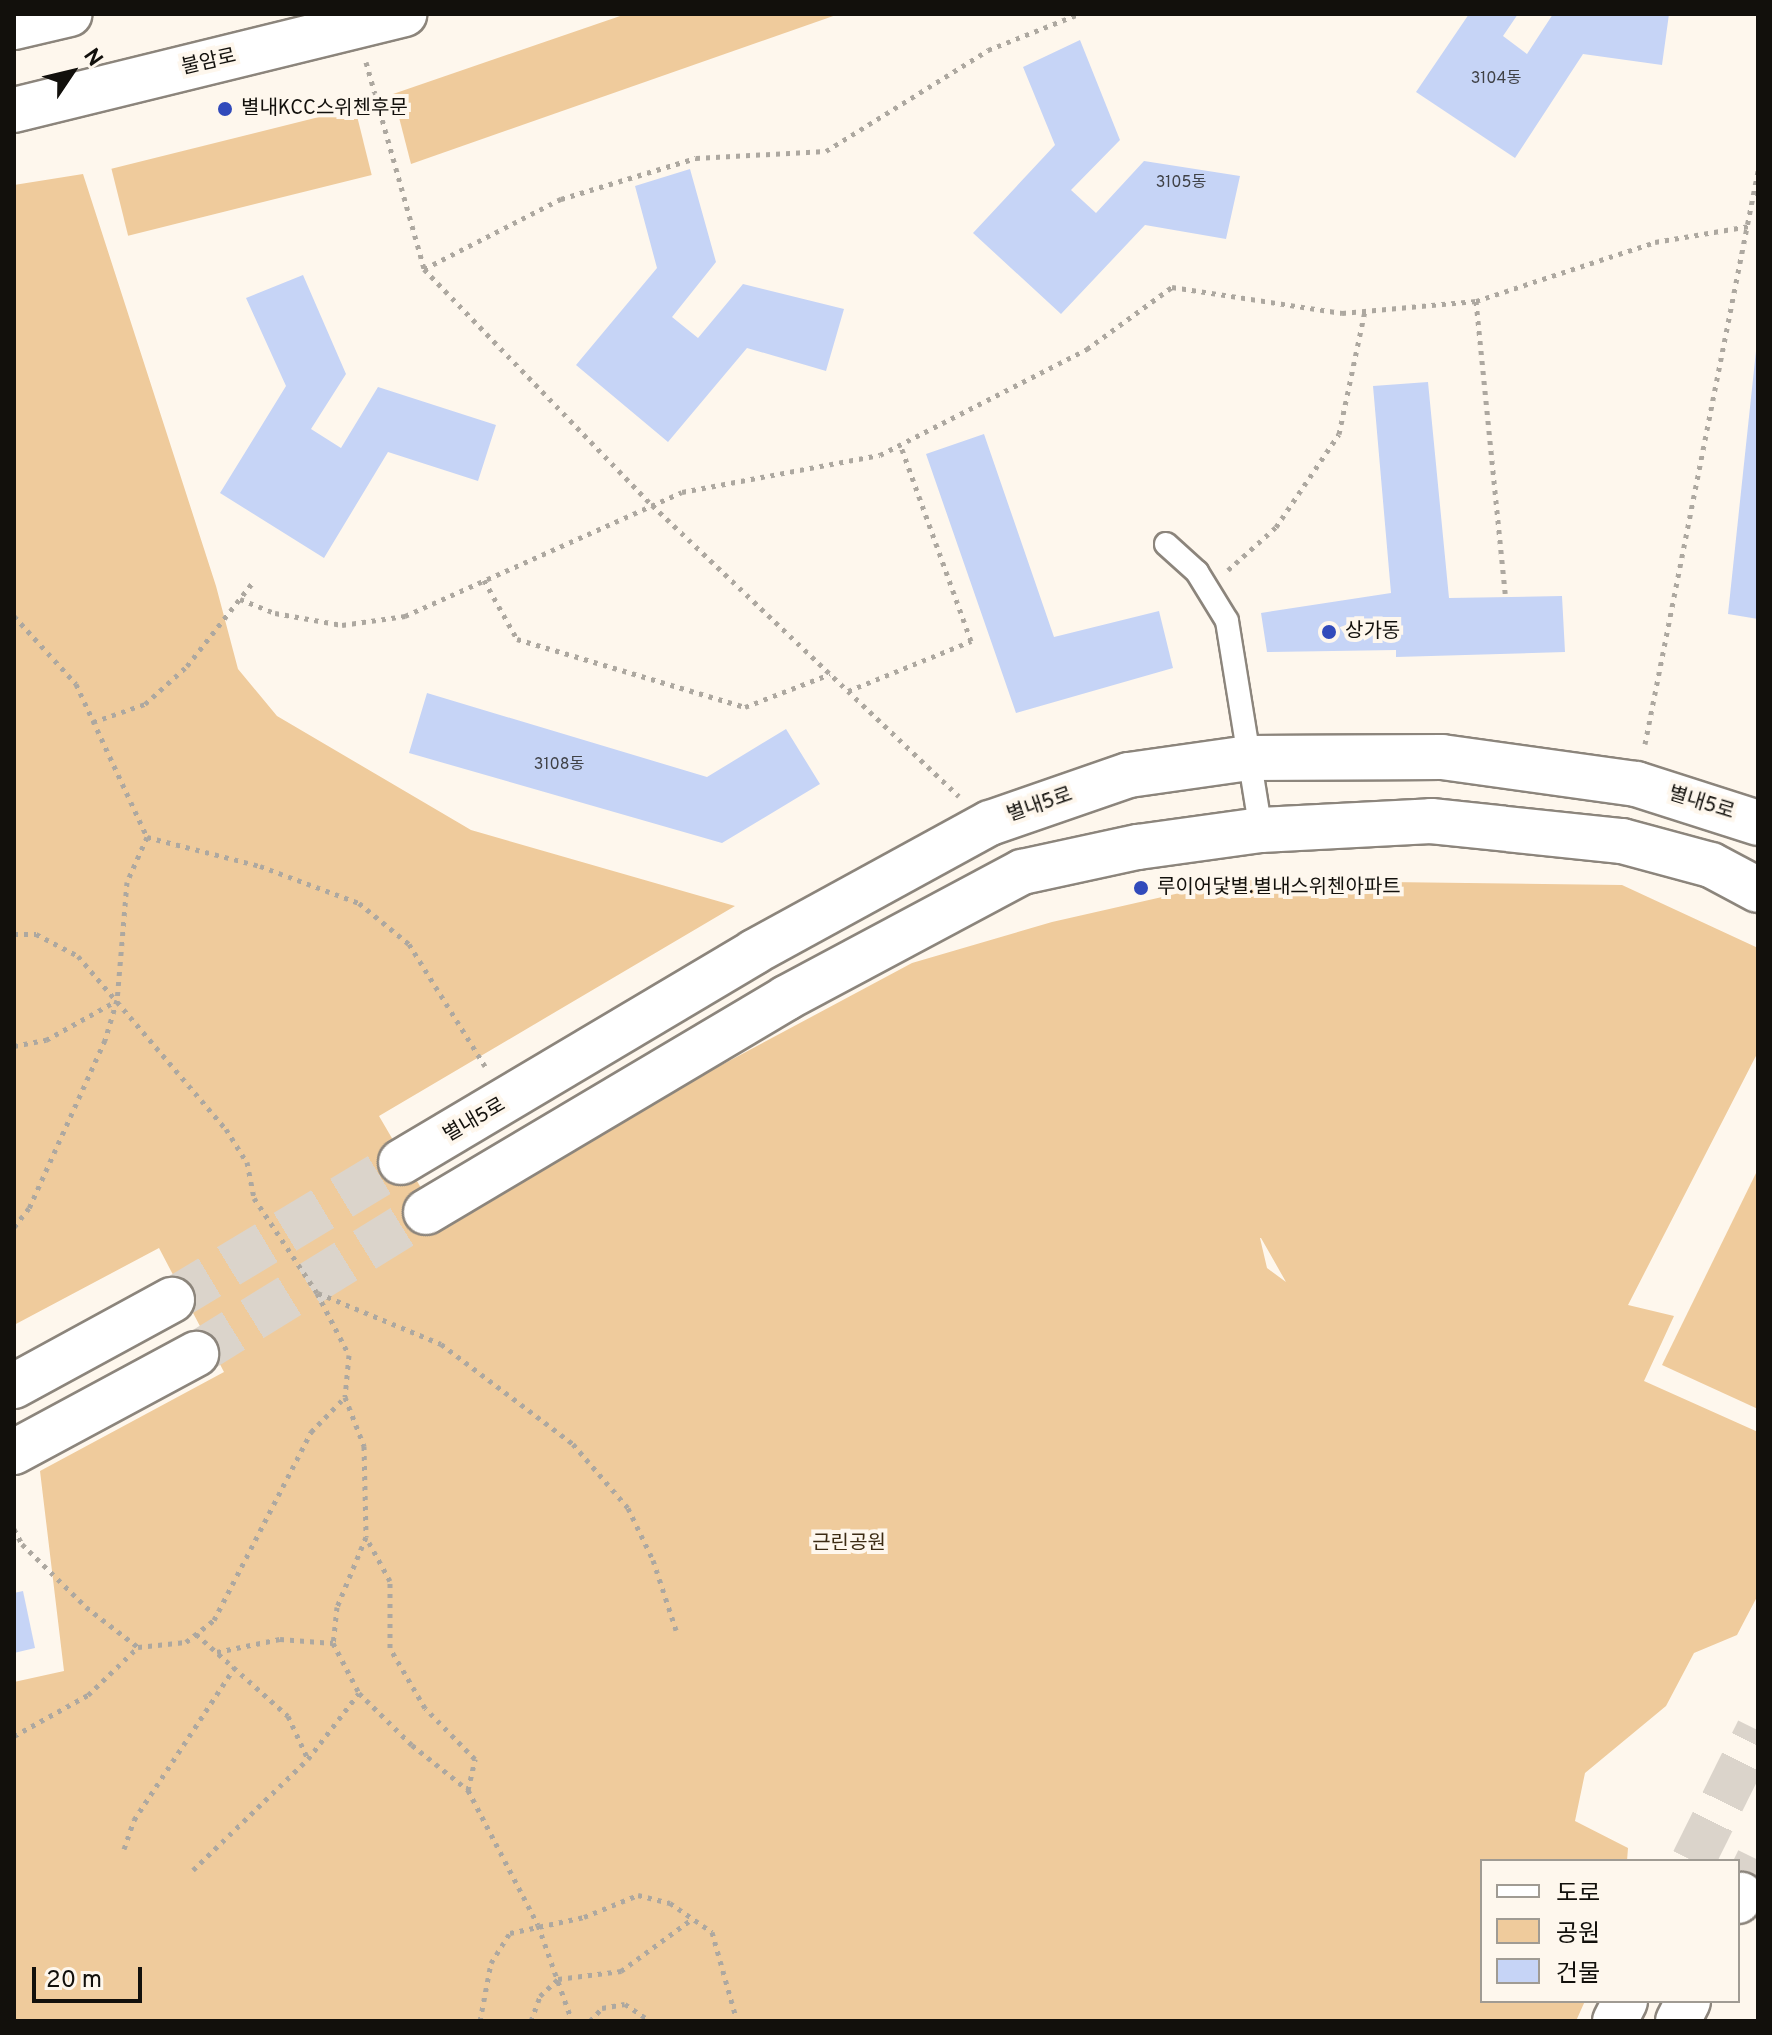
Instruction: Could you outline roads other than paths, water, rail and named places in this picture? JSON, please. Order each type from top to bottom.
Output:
[{"type":"main road","points":[[14,27],[70,14]]},
{"type":"main road","name":"불암로","points":[[14,110],[404,14]]},
{"type":"main road","name":"별내5로","points":[[401,1162],[508,1102],[754,952],[990,823],[1129,775],[1249,758],[1442,757],[1636,784],[1758,823]]},
{"type":"main road","points":[[426,1212],[786,998],[984,888],[1070,860],[1261,830],[1431,821],[1573,834],[1711,865],[1758,890]]},
{"type":"main road","points":[[14,1386],[172,1300]]},
{"type":"main road","points":[[14,1452],[196,1354]]},
{"type":"main road","points":[[1615,2021],[1624,2003]]},
{"type":"main road","points":[[1678,2021],[1687,2003]]},
{"type":"lane","points":[[1166,544],[1205,586],[1227,621],[1261,830]]},
{"type":"tunnel","points":[[172,1300],[401,1162]]},
{"type":"tunnel","points":[[196,1354],[426,1212]]},
{"type":"tunnel","points":[[1694,1859],[1758,1730]]},
{"type":"tunnel","points":[[1741,1895],[1758,1860]]},
{"type":"place","name":"별내KCC스위첸후문","points":[[225,109]]},
{"type":"place","name":"상가동","points":[[1329,632]]},
{"type":"place","name":"루이어닻별.별내스위첸아파트","points":[[1141,888]]},
{"type":"park label","name":"근린공원","points":[[849,1544]]}]
